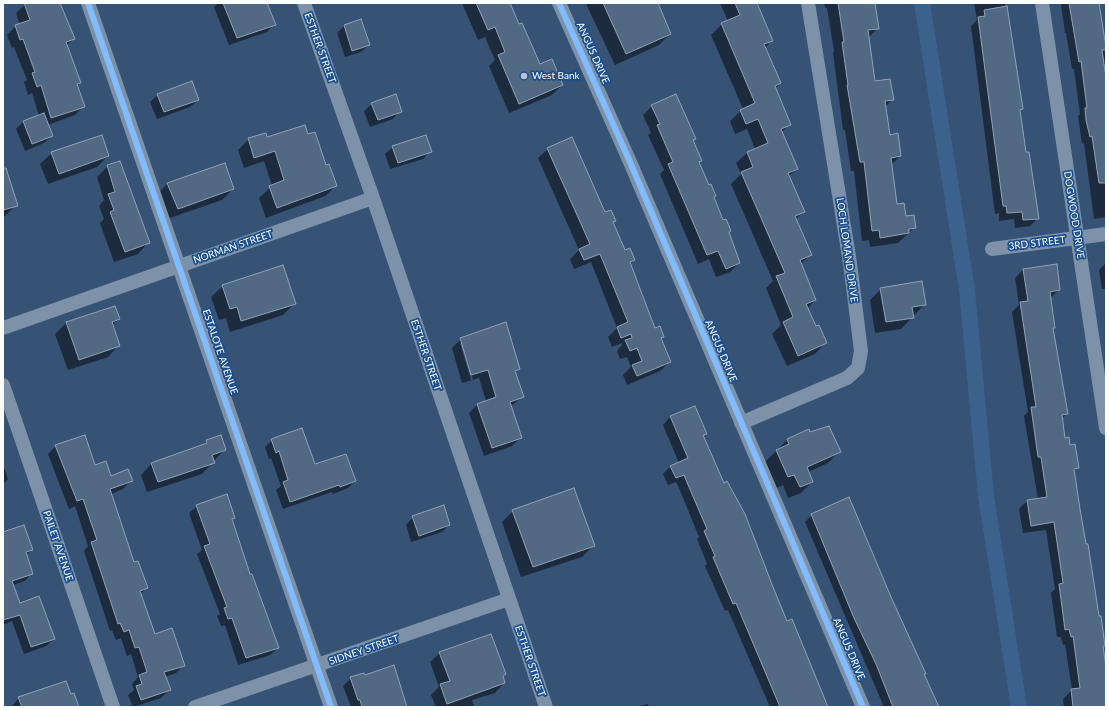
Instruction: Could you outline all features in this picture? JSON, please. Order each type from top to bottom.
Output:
[{"type":"street","name":"ESTALOTE AVENUE","points":[[88,3],[331,707]]},
{"type":"street","name":"ESTHER STREET","points":[[304,3],[373,198],[546,707]]},
{"type":"street","name":"ANGUS DRIVE","points":[[559,3],[630,162],[863,707]]},
{"type":"street","name":"LOCH LOMAND DRIVE","points":[[741,423],[847,378],[858,368],[861,351],[850,263],[808,3]]},
{"type":"street","name":"DOGWOOD DRIVE","points":[[1042,3],[1106,428]]},
{"type":"street","name":"NORMAN STREET","points":[[3,328],[373,198]]},
{"type":"street","name":"3RD STREET","points":[[992,249],[1106,234]]},
{"type":"street","name":"PAILET AVENUE","points":[[3,385],[113,707]]},
{"type":"street","name":"SIDNEY STREET","points":[[195,707],[509,599]]},
{"type":"building","points":[[24,3],[60,3],[75,39],[66,42],[81,83],[77,84],[85,107],[51,118],[41,85],[37,87],[32,73],[35,72],[23,39],[20,40],[15,25],[30,20]]},
{"type":"building","points":[[223,3],[267,3],[276,25],[237,38]]},
{"type":"building","points":[[476,3],[510,3],[519,24],[522,23],[540,64],[552,59],[563,85],[519,104],[498,55],[505,52],[495,27],[488,30]]},
{"type":"building","points":[[603,3],[658,3],[671,34],[626,54]]},
{"type":"building","points":[[735,3],[757,3],[773,41],[764,44],[781,83],[775,86],[791,125],[781,129],[798,169],[788,173],[805,212],[795,216],[812,255],[800,260],[816,300],[806,304],[816,326],[819,325],[827,343],[798,356],[783,322],[793,317],[776,276],[785,273],[741,172],[753,167],[747,152],[768,143],[758,119],[746,124],[740,110],[755,103],[721,23],[740,15]]},
{"type":"building","points":[[838,3],[875,3],[879,29],[868,30],[875,81],[890,79],[894,100],[885,101],[890,135],[898,133],[901,156],[891,158],[897,204],[904,203],[906,216],[914,215],[916,228],[909,229],[909,233],[880,238],[879,230],[872,231],[864,162],[860,162],[847,85],[842,42],[844,42]]},
{"type":"building","points":[[1069,3],[1099,3],[1106,47],[1106,50],[1102,50],[1106,77],[1106,183],[1099,183],[1092,136],[1090,137],[1086,120],[1085,108],[1087,108],[1081,61],[1079,62]]},
{"type":"building","points":[[1007,6],[1023,109],[1020,110],[1026,152],[1029,152],[1039,219],[1023,220],[1022,212],[1007,213],[1006,206],[1003,206],[978,17],[985,16],[984,10]]},
{"type":"building","points":[[361,19],[370,45],[352,51],[344,25]]},
{"type":"building","points":[[192,81],[199,100],[164,112],[157,94]]},
{"type":"building","points":[[396,94],[402,112],[378,120],[371,103]]},
{"type":"building","points":[[676,94],[696,139],[693,140],[702,161],[699,162],[709,185],[711,184],[716,196],[714,197],[723,220],[726,219],[731,231],[729,232],[740,263],[726,269],[718,251],[707,255],[668,164],[673,162],[657,125],[660,124],[651,105]]},
{"type":"building","points":[[44,113],[53,136],[32,144],[23,121]]},
{"type":"building","points":[[305,125],[308,134],[315,132],[326,165],[329,164],[337,186],[277,208],[269,186],[284,180],[275,151],[254,158],[248,138],[266,133],[267,137]]},
{"type":"building","points":[[102,135],[109,156],[59,174],[51,152]]},
{"type":"building","points":[[426,135],[432,152],[398,163],[392,146]]},
{"type":"building","points":[[572,137],[605,212],[611,210],[616,221],[613,222],[625,250],[630,248],[635,260],[630,262],[655,328],[660,326],[664,337],[661,338],[671,362],[637,376],[632,365],[642,361],[637,348],[630,351],[625,340],[632,338],[631,334],[621,338],[617,327],[628,322],[600,254],[584,260],[579,249],[590,244],[547,148]]},
{"type":"building","points":[[120,161],[150,243],[125,252],[110,212],[114,210],[108,194],[115,192],[107,165]]},
{"type":"building","points":[[225,163],[234,189],[178,209],[167,183]]},
{"type":"building","points":[[3,168],[6,168],[18,206],[3,210]]},
{"type":"building","points":[[1057,264],[1060,290],[1050,292],[1055,328],[1053,328],[1068,414],[1062,415],[1065,438],[1069,437],[1070,445],[1075,444],[1079,468],[1074,469],[1086,544],[1088,544],[1099,616],[1101,616],[1105,646],[1103,646],[1106,667],[1106,707],[1073,707],[1071,689],[1080,688],[1073,636],[1071,637],[1069,629],[1065,630],[1059,584],[1063,583],[1054,522],[1031,526],[1027,500],[1047,497],[1041,457],[1038,457],[1031,407],[1036,407],[1020,302],[1028,301],[1023,269]]},
{"type":"building","points":[[283,265],[296,304],[241,321],[237,307],[230,309],[222,285]]},
{"type":"building","points":[[922,281],[926,305],[912,307],[914,318],[886,322],[880,288]]},
{"type":"building","points":[[115,306],[120,319],[112,322],[120,346],[79,360],[66,322]]},
{"type":"building","points":[[506,322],[520,369],[515,371],[524,397],[510,402],[522,438],[492,448],[477,404],[496,397],[488,370],[471,375],[460,338]]},
{"type":"building","points":[[695,406],[707,434],[703,435],[724,483],[727,481],[745,514],[787,621],[792,619],[828,707],[780,707],[736,603],[733,604],[713,557],[715,556],[704,531],[707,529],[684,475],[676,478],[670,466],[688,458],[670,416]]},
{"type":"building","points":[[829,426],[841,452],[807,467],[813,482],[800,487],[794,475],[788,477],[776,450],[789,444],[787,439],[809,429],[810,432]]},
{"type":"building","points":[[302,428],[315,464],[346,454],[356,481],[340,487],[339,485],[290,502],[283,482],[288,480],[279,451],[276,453],[271,439]]},
{"type":"building","points":[[85,435],[95,465],[106,461],[111,476],[128,469],[133,481],[110,489],[134,562],[138,561],[148,588],[140,591],[155,634],[172,628],[185,666],[164,672],[171,690],[141,700],[136,686],[142,684],[139,675],[147,672],[139,647],[135,648],[129,630],[124,632],[120,623],[118,624],[91,542],[97,540],[83,499],[77,501],[55,445]]},
{"type":"building","points":[[221,435],[226,450],[212,455],[215,463],[158,482],[151,463],[207,443],[206,440]]},
{"type":"building","points":[[574,488],[595,546],[533,567],[512,510]]},
{"type":"building","points":[[227,494],[235,518],[232,519],[250,574],[252,574],[279,648],[246,658],[232,618],[228,619],[224,608],[227,607],[204,546],[210,544],[196,505]]},
{"type":"building","points":[[849,497],[939,707],[893,707],[876,664],[854,618],[811,514]]},
{"type":"building","points":[[444,505],[450,525],[419,536],[412,516]]},
{"type":"building","points":[[24,525],[33,550],[26,552],[33,574],[12,581],[20,603],[39,596],[55,639],[31,647],[20,615],[3,620],[3,532]]},
{"type":"building","points":[[491,634],[506,674],[503,676],[505,683],[447,704],[440,684],[450,681],[439,652]]},
{"type":"building","points":[[394,665],[407,707],[362,707],[350,677],[364,673],[365,675]]},
{"type":"building","points":[[66,681],[71,694],[74,693],[79,707],[22,707],[18,697]]},
{"type":"waterway","points":[[922,3],[967,290],[986,496],[1019,707]]},
{"type":"cycle path","points":[[88,3],[331,707]]},
{"type":"cycle path","points":[[559,3],[630,162],[863,707]]},
{"type":"place","name":"West Bank","points":[[524,76]]}]
